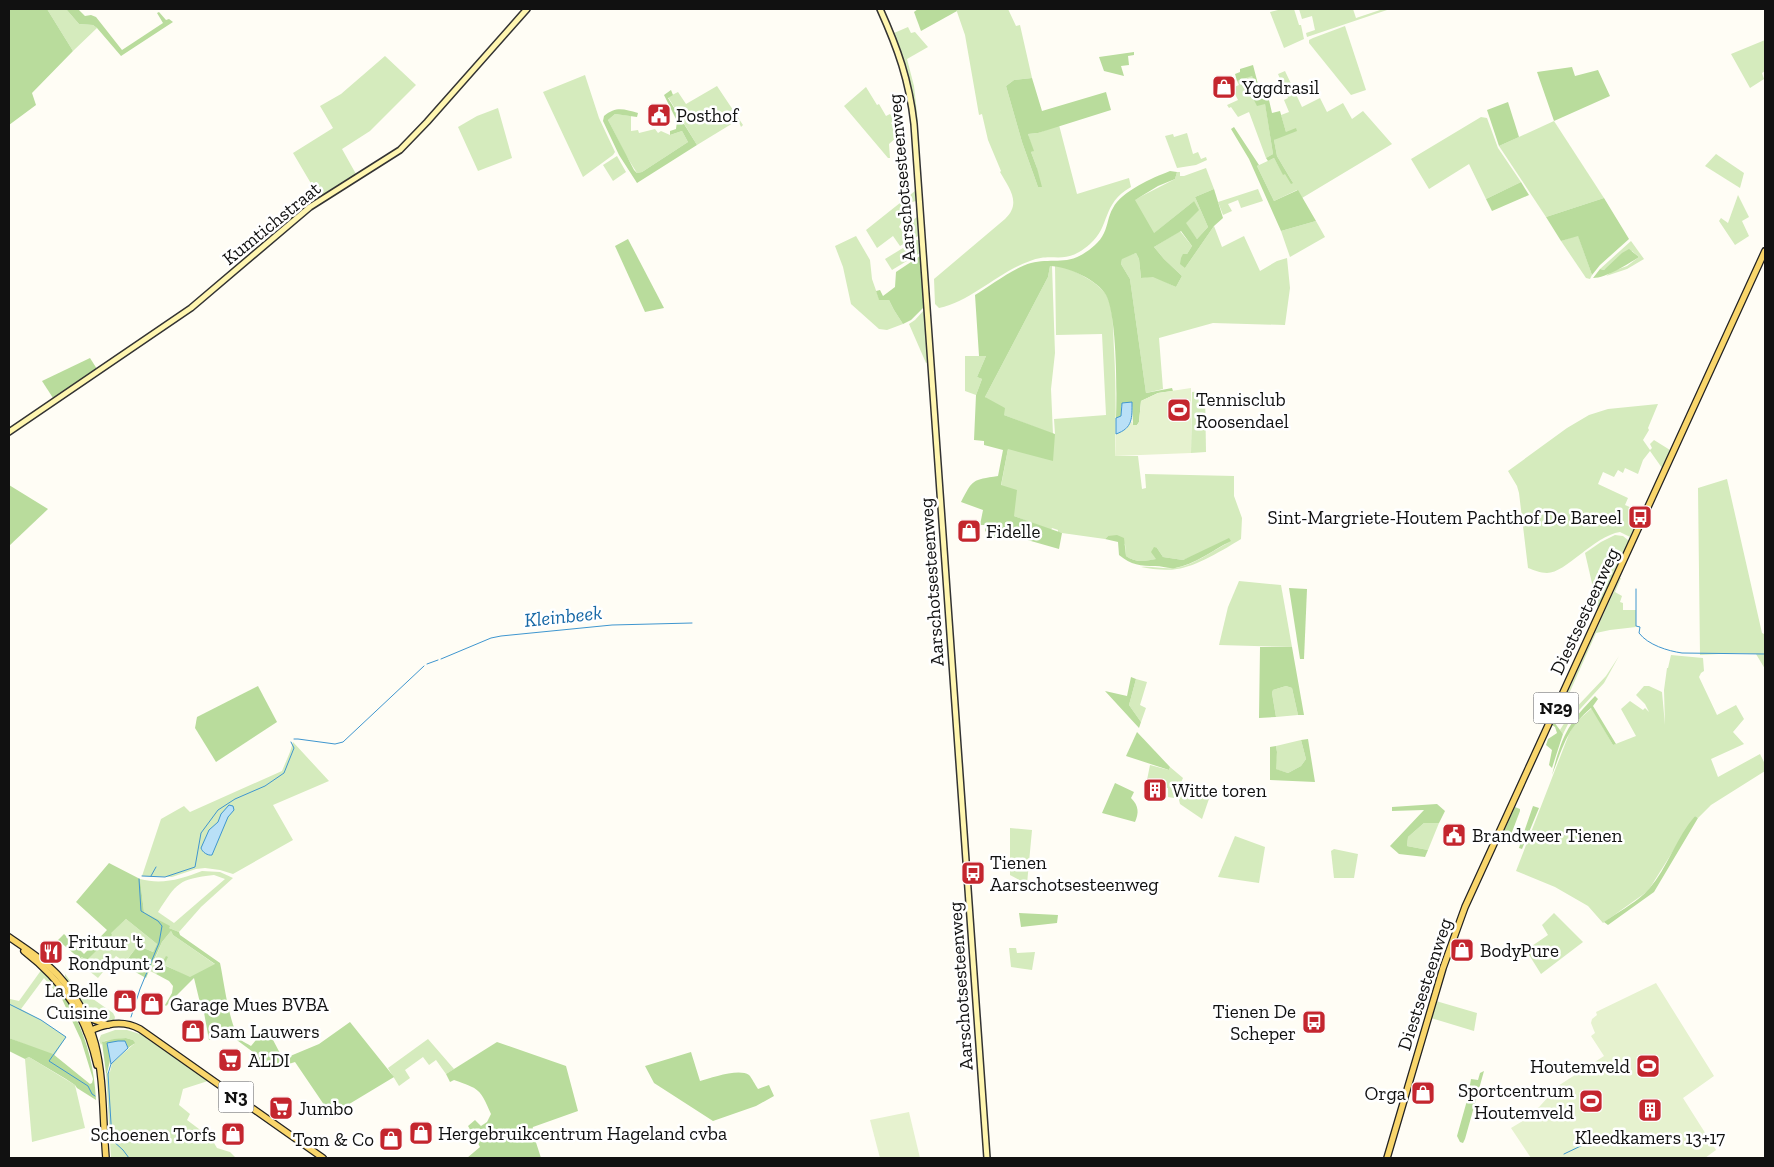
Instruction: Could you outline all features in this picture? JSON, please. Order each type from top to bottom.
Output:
[{"type":"main road","name":"Kumtichstraat","points":[[9,432],[191,308],[310,207],[400,150],[428,122],[527,9]]},
{"type":"main road","name":"Aarschotsesteenweg","points":[[880,9],[900,56],[909,88],[914,124],[987,1158]]},
{"type":"main road","name":"Diestsesteenweg","points":[[1387,1158],[1443,968],[1461,916],[1765,251]]},
{"type":"main road","points":[[11,939],[32,952],[57,974],[86,1017],[96,1063],[102,1104],[106,1158]]},
{"type":"main road","points":[[11,939],[46,970],[65,991],[91,1036]]},
{"type":"main road","name":"N3","points":[[86,1017],[108,1025]]},
{"type":"main road","name":"N3","points":[[91,1036],[108,1025],[118,1023],[128,1024],[140,1029],[323,1158]]},
{"type":"main road","name":"N3","points":[[91,1036],[102,1030],[119,1026],[137,1029],[149,1035]]},
{"type":"green space","points":[[9,9],[47,9],[73,51],[32,93],[36,105],[9,125]]},
{"type":"green space","points":[[47,9],[66,9],[79,24],[93,25],[97,28],[73,51]]},
{"type":"green space","points":[[66,9],[78,9],[85,16],[91,15],[96,17],[122,50],[163,23],[157,13],[159,12],[166,20],[169,19],[173,22],[121,56],[97,28],[93,25],[79,24]]},
{"type":"green space","points":[[918,9],[956,9],[957,11],[921,31],[914,12]]},
{"type":"green space","points":[[956,9],[1008,9],[1016,26],[1020,25],[1032,78],[1014,80],[1006,86],[1022,142],[1038,187],[1037,168],[1031,152],[1033,151],[1028,134],[1038,133],[1059,125],[1077,194],[1129,178],[1131,187],[1121,194],[1110,208],[1097,237],[1081,251],[1066,257],[1046,257],[1030,261],[1007,272],[963,299],[939,308],[935,304],[934,279],[1005,219],[1013,207],[1010,190],[1000,172],[988,140],[982,114],[979,115],[965,35]]},
{"type":"green space","points":[[1294,9],[1299,25],[1301,25],[1304,39],[1284,48],[1270,12]]},
{"type":"green space","points":[[1299,9],[1353,9],[1356,18],[1383,9],[1390,9],[1307,37],[1306,33],[1315,30],[1312,16],[1302,19]]},
{"type":"green space","points":[[1345,26],[1366,90],[1351,95],[1309,43],[1309,40],[1313,38]]},
{"type":"green space","points":[[908,27],[911,33],[915,32],[928,47],[907,59],[914,86],[918,122],[916,123],[910,85],[894,33]]},
{"type":"green space","points":[[1765,40],[1765,71],[1762,73],[1764,79],[1750,88],[1731,54]]},
{"type":"green space","points":[[1134,52],[1134,55],[1128,56],[1129,65],[1121,66],[1124,76],[1104,71],[1099,57]]},
{"type":"green space","points":[[385,56],[416,85],[370,131],[342,149],[356,174],[319,197],[293,153],[333,128],[320,106],[341,94]]},
{"type":"green space","points":[[1253,65],[1259,88],[1266,87],[1272,113],[1280,111],[1286,132],[1296,128],[1297,131],[1274,140],[1277,156],[1293,183],[1291,184],[1285,174],[1283,175],[1274,158],[1268,161],[1266,158],[1273,154],[1265,104],[1257,106],[1254,100],[1261,96],[1252,76],[1237,81],[1235,74],[1240,72],[1240,69]]},
{"type":"green space","points":[[1572,67],[1575,76],[1598,70],[1610,96],[1554,121],[1537,72]]},
{"type":"green space","points":[[1285,71],[1302,107],[1320,98],[1327,112],[1343,103],[1352,119],[1363,111],[1392,144],[1302,198],[1297,190],[1274,201],[1257,166],[1274,158],[1283,174],[1285,173],[1293,183],[1277,156],[1274,140],[1286,132],[1281,115],[1289,112],[1284,100],[1288,98],[1278,74]]},
{"type":"green space","points":[[585,75],[599,118],[615,152],[583,177],[543,92]]},
{"type":"green space","points":[[1252,75],[1261,97],[1254,100],[1265,103],[1273,154],[1266,158],[1249,112],[1238,117],[1231,107],[1229,108],[1227,105],[1238,100],[1232,88],[1239,85],[1237,81]]},
{"type":"green space","points":[[1032,78],[1042,111],[1106,92],[1111,110],[1038,133],[1028,134],[1034,151],[1031,152],[1042,187],[1038,187],[1022,142],[1006,86],[1014,80]]},
{"type":"green space","points":[[717,86],[743,125],[741,127],[738,120],[697,145],[668,97],[678,92],[686,104]]},
{"type":"green space","points":[[866,87],[886,116],[890,114],[894,120],[891,123],[899,135],[889,144],[890,158],[844,106]]},
{"type":"green space","points":[[671,90],[673,95],[668,98],[697,145],[637,183],[619,155],[603,121],[604,116],[620,109],[638,113],[637,117],[615,114],[608,120],[634,170],[637,173],[642,172],[688,142],[682,131],[670,135],[670,131],[676,129],[677,121],[664,95]]},
{"type":"green space","points":[[1508,102],[1519,137],[1499,146],[1487,110]]},
{"type":"green space","points":[[498,108],[512,158],[478,171],[458,127],[477,116]]},
{"type":"green space","points":[[615,114],[631,116],[631,131],[638,130],[639,133],[655,129],[658,133],[661,131],[670,135],[682,131],[688,142],[642,172],[637,173],[608,120]]},
{"type":"green space","points":[[1481,117],[1487,118],[1498,148],[1521,182],[1486,199],[1469,164],[1429,189],[1411,159]]},
{"type":"green space","points":[[1554,121],[1604,198],[1546,217],[1499,146]]},
{"type":"green space","points":[[1234,127],[1259,165],[1257,166],[1274,201],[1298,190],[1316,221],[1281,231],[1249,159],[1231,129]]},
{"type":"green space","points":[[1187,133],[1193,154],[1198,152],[1201,159],[1206,157],[1207,160],[1196,165],[1177,168],[1165,136],[1173,134],[1174,137]]},
{"type":"green space","points":[[1716,154],[1744,173],[1740,188],[1705,166]]},
{"type":"green space","points":[[617,156],[626,172],[613,181],[603,165]]},
{"type":"green space","points":[[1206,168],[1214,189],[1195,197],[1208,227],[1197,239],[1185,223],[1194,201],[1153,234],[1134,200],[1175,179],[1177,172],[1180,172],[1180,176],[1184,176]]},
{"type":"green space","points":[[1170,171],[1177,172],[1175,179],[1158,186],[1135,200],[1154,233],[1194,201],[1199,210],[1186,223],[1197,239],[1208,227],[1195,197],[1214,189],[1223,218],[1214,226],[1185,268],[1180,264],[1181,258],[1183,254],[1187,254],[1192,246],[1181,231],[1154,247],[1182,276],[1176,287],[1153,277],[1141,278],[1139,259],[1136,253],[1122,259],[1121,264],[1130,279],[1146,393],[1172,388],[1173,391],[1158,393],[1141,401],[1137,425],[1133,425],[1132,402],[1121,406],[1121,416],[1116,418],[1114,336],[1110,305],[1106,295],[1102,289],[1089,279],[1065,268],[1050,266],[1048,277],[985,397],[1005,408],[1004,415],[1055,434],[1053,461],[1008,449],[1001,485],[1017,490],[1014,516],[1062,533],[1059,549],[996,531],[995,538],[985,531],[985,525],[980,525],[983,510],[961,502],[974,482],[998,476],[1003,450],[984,445],[984,441],[974,440],[976,395],[982,379],[977,377],[986,356],[979,356],[975,295],[1025,265],[1070,259],[1083,254],[1100,239],[1111,211],[1123,196],[1146,181]]},
{"type":"green space","points":[[1521,182],[1529,195],[1492,211],[1486,199]]},
{"type":"green space","points":[[1258,189],[1263,201],[1241,208],[1238,200],[1228,204],[1232,211],[1223,215],[1218,202]]},
{"type":"green space","points":[[915,191],[916,201],[905,204],[900,208],[902,221],[899,227],[901,229],[917,217],[918,236],[900,246],[893,236],[877,248],[866,230]]},
{"type":"green space","points":[[1738,195],[1749,217],[1742,221],[1749,236],[1735,245],[1719,221],[1721,218],[1728,223]]},
{"type":"green space","points":[[1604,198],[1629,239],[1600,265],[1592,275],[1578,236],[1561,241],[1546,217]]},
{"type":"green space","points":[[1316,221],[1325,237],[1290,257],[1281,231]]},
{"type":"green space","points":[[1214,226],[1222,247],[1244,236],[1260,271],[1277,261],[1287,258],[1290,288],[1285,325],[1213,323],[1159,338],[1163,389],[1146,393],[1130,279],[1121,264],[1122,258],[1136,253],[1139,259],[1141,278],[1153,276],[1176,287],[1182,276],[1154,247],[1180,231],[1192,246],[1187,254],[1185,268]]},
{"type":"green space","points":[[1578,235],[1592,275],[1590,279],[1586,278],[1561,241]]},
{"type":"green space","points":[[856,236],[870,260],[872,279],[879,299],[889,300],[903,324],[887,330],[879,329],[851,304],[843,267],[835,246]]},
{"type":"green space","points":[[628,239],[664,308],[645,312],[615,246]]},
{"type":"green space","points":[[919,240],[920,253],[892,270],[885,259]]},
{"type":"green space","points":[[1631,241],[1644,259],[1627,269],[1606,276],[1613,271],[1627,266],[1639,257],[1632,251],[1604,270],[1600,269]]},
{"type":"green space","points":[[1629,249],[1639,257],[1610,273],[1593,278],[1600,269],[1604,270]]},
{"type":"green space","points":[[920,256],[924,307],[911,320],[903,324],[889,300],[879,300],[876,291],[880,290],[883,296],[895,287],[896,272]]},
{"type":"green space","points":[[1050,266],[1052,266],[1055,353],[1051,389],[1053,434],[1004,415],[985,397],[1048,277]]},
{"type":"green space","points":[[1055,266],[1084,276],[1098,286],[1107,296],[1111,308],[1115,362],[1115,456],[1138,456],[1142,489],[1146,488],[1145,474],[1234,476],[1234,496],[1242,518],[1241,539],[1192,565],[1173,570],[1163,570],[1141,567],[1169,568],[1188,565],[1230,542],[1183,560],[1163,557],[1157,548],[1157,559],[1137,561],[1126,556],[1125,544],[1108,536],[1105,539],[1062,533],[1014,516],[1001,486],[1008,449],[1055,434],[1054,419],[1106,415],[1102,334],[1056,335]]},
{"type":"green space","points":[[924,310],[928,362],[926,363],[909,324]]},
{"type":"green space","points":[[965,356],[986,356],[977,377],[982,379],[976,395],[965,391]]},
{"type":"green space","points":[[90,358],[97,369],[53,398],[42,381]]},
{"type":"green space","points":[[1191,388],[1191,453],[1115,456],[1116,434],[1126,429],[1132,421],[1133,425],[1137,425],[1141,401],[1158,393]]},
{"type":"green space","points":[[1205,391],[1206,452],[1191,453],[1192,392]]},
{"type":"green space","points":[[1658,404],[1648,428],[1649,430],[1643,440],[1650,450],[1652,448],[1650,444],[1654,440],[1670,450],[1662,468],[1650,451],[1643,460],[1638,474],[1625,468],[1623,473],[1618,470],[1614,477],[1603,472],[1598,484],[1628,498],[1625,505],[1632,508],[1630,514],[1639,519],[1630,537],[1620,532],[1610,535],[1555,571],[1544,573],[1528,568],[1519,493],[1508,471],[1567,428],[1589,415],[1608,409]]},
{"type":"green space","points":[[1727,479],[1762,633],[1765,633],[1765,669],[1756,654],[1700,655],[1698,488]]},
{"type":"green space","points":[[9,485],[48,509],[9,546]]},
{"type":"green space","points":[[1117,535],[1124,538],[1126,556],[1133,560],[1141,561],[1156,559],[1151,552],[1154,547],[1157,548],[1163,557],[1183,560],[1229,538],[1231,541],[1189,564],[1170,568],[1145,566],[1123,558],[1119,555],[1118,542],[1105,539],[1108,536]]},
{"type":"green space","points":[[1615,535],[1623,536],[1629,541],[1598,609],[1585,553]]},
{"type":"green space","points":[[1620,578],[1615,592],[1622,596],[1620,602],[1623,603],[1623,610],[1636,610],[1636,627],[1596,633],[1556,723],[1554,722]]},
{"type":"green space","points":[[1239,581],[1281,585],[1292,647],[1219,645],[1228,607]]},
{"type":"green space","points":[[1289,588],[1307,589],[1304,659],[1300,659]]},
{"type":"green space","points":[[1260,647],[1292,647],[1304,715],[1298,715],[1292,688],[1286,686],[1273,690],[1272,693],[1276,717],[1259,718]]},
{"type":"green space","points":[[1671,655],[1703,658],[1704,671],[1699,677],[1717,715],[1736,705],[1744,719],[1733,732],[1744,744],[1711,759],[1718,777],[1760,754],[1765,764],[1765,771],[1711,805],[1698,818],[1695,816],[1648,891],[1603,923],[1588,906],[1555,887],[1516,871],[1569,734],[1575,723],[1592,708],[1613,745],[1636,736],[1621,709],[1630,701],[1649,712],[1645,704],[1636,695],[1644,686],[1649,686],[1662,692],[1665,725],[1664,690]]},
{"type":"green space","points":[[1619,656],[1604,683],[1570,720],[1563,734],[1560,730],[1570,714],[1606,676]]},
{"type":"green space","points":[[1131,677],[1136,679],[1129,705],[1141,722],[1139,728],[1105,691],[1127,696]]},
{"type":"green space","points":[[1136,679],[1147,682],[1140,705],[1146,708],[1141,722],[1129,705]]},
{"type":"green space","points":[[258,686],[277,722],[216,762],[195,728],[197,717]]},
{"type":"green space","points":[[1286,686],[1292,688],[1298,715],[1276,717],[1272,693],[1273,690]]},
{"type":"green space","points":[[1595,696],[1598,699],[1593,706],[1616,744],[1613,745],[1591,708],[1571,731],[1552,775],[1559,750],[1567,732],[1578,715]]},
{"type":"green space","points":[[1554,722],[1563,734],[1552,768],[1549,765],[1552,750],[1546,745],[1548,739],[1557,733],[1552,725]]},
{"type":"green space","points":[[1137,732],[1170,767],[1169,770],[1126,756]]},
{"type":"green space","points":[[1308,739],[1315,782],[1270,780],[1270,747],[1276,746],[1276,769],[1288,773],[1301,766],[1306,759],[1301,740]]},
{"type":"green space","points":[[1301,740],[1306,759],[1301,766],[1288,773],[1275,769],[1276,746]]},
{"type":"green space","points":[[293,742],[329,781],[273,805],[293,840],[233,874],[205,868],[172,877],[142,876],[161,819],[184,806],[190,812],[282,771]]},
{"type":"green space","points":[[1150,765],[1169,770],[1170,767],[1183,778],[1174,798],[1168,797],[1168,788],[1146,785]]},
{"type":"green space","points":[[1115,783],[1134,792],[1131,798],[1138,810],[1135,822],[1102,813]]},
{"type":"green space","points":[[1187,784],[1210,796],[1202,819],[1180,804],[1179,800]]},
{"type":"green space","points":[[1437,804],[1445,811],[1439,823],[1424,823],[1408,837],[1407,846],[1428,850],[1425,857],[1399,854],[1390,846],[1424,810],[1392,811],[1392,807]]},
{"type":"green space","points":[[1533,806],[1539,808],[1522,849],[1519,848],[1522,838],[1504,831],[1515,807],[1520,809],[1520,811],[1512,832],[1523,835]]},
{"type":"green space","points":[[1695,816],[1698,818],[1654,892],[1608,925],[1604,922],[1634,902],[1649,889]]},
{"type":"green space","points":[[1424,823],[1439,823],[1428,850],[1407,846],[1408,837]]},
{"type":"green space","points":[[1010,828],[1032,830],[1027,884],[1010,875]]},
{"type":"green space","points":[[1235,836],[1265,847],[1259,883],[1218,877]]},
{"type":"green space","points":[[1334,849],[1358,854],[1354,878],[1334,878],[1331,851]]},
{"type":"green space","points":[[109,863],[140,879],[144,912],[179,932],[180,935],[220,963],[230,1015],[237,1034],[242,1041],[251,1046],[260,1035],[272,1038],[283,1059],[319,1044],[350,1022],[394,1077],[331,1115],[295,1062],[273,1069],[260,1066],[257,1055],[226,1032],[209,1040],[203,1007],[201,1007],[194,978],[166,1006],[173,986],[169,981],[156,974],[163,966],[161,965],[166,956],[168,957],[164,965],[190,977],[215,964],[173,935],[171,931],[162,942],[146,978],[123,965],[139,946],[153,952],[157,944],[126,919],[86,961],[82,957],[80,959],[58,940],[64,934],[84,954],[107,930],[76,902]]},
{"type":"green space","points":[[202,871],[220,872],[233,878],[201,907],[179,932],[144,912],[140,879],[164,881],[179,879]],"holes":[[[214,875],[225,879],[174,923],[158,912],[175,889],[185,881]]]},
{"type":"green space","points":[[1019,913],[1058,915],[1057,923],[1021,927]]},
{"type":"green space","points":[[1554,913],[1583,942],[1541,974],[1526,950],[1548,935],[1542,925]]},
{"type":"green space","points":[[126,919],[157,944],[153,952],[139,946],[125,962],[116,956],[98,978],[79,963],[82,957],[86,961],[110,933]]},
{"type":"green space","points":[[171,931],[173,935],[216,965],[190,978],[163,964],[156,974],[150,971],[162,942]]},
{"type":"green space","points":[[1009,948],[1016,948],[1017,953],[1035,952],[1032,970],[1011,967]]},
{"type":"green space","points":[[42,969],[64,996],[62,999],[44,978],[21,1009],[66,1037],[54,1056],[9,1038],[9,995],[10,999],[19,1001]]},
{"type":"green space","points":[[65,974],[73,985],[113,1013],[114,1021],[104,1022],[90,1015],[65,977]]},
{"type":"green space","name":"Houtemveld","points":[[1656,983],[1714,1076],[1683,1098],[1716,1150],[1705,1158],[1531,1158],[1511,1128],[1531,1116],[1558,1086],[1604,1056],[1591,1036],[1595,1033],[1591,1023],[1592,1019],[1597,1015],[1596,1012]]},
{"type":"green space","points":[[64,996],[77,1020],[87,1046],[93,1072],[96,1100],[29,1057],[25,1059],[9,1051],[9,1038],[53,1054],[90,1084],[92,1083],[93,1079],[81,1040],[62,999]]},
{"type":"green space","points":[[1436,1001],[1477,1013],[1474,1031],[1431,1018]]},
{"type":"green space","points":[[115,1030],[127,1030],[140,1034],[208,1081],[183,1089],[179,1105],[190,1114],[187,1120],[211,1138],[217,1148],[230,1152],[236,1158],[111,1158],[106,1073],[110,1072],[112,1063],[134,1044],[133,1040],[126,1038],[104,1041],[101,1045],[99,1040],[101,1035]]},
{"type":"green space","points":[[126,1038],[133,1040],[135,1043],[128,1048],[125,1041],[108,1044],[110,1061],[106,1073],[102,1042]]},
{"type":"green space","points":[[428,1039],[454,1069],[446,1074],[436,1060],[429,1065],[423,1057],[405,1070],[410,1078],[399,1086],[388,1068]]},
{"type":"green space","points":[[497,1042],[566,1066],[578,1111],[533,1127],[532,1130],[541,1158],[467,1158],[480,1147],[468,1126],[475,1120],[481,1126],[487,1122],[491,1114],[478,1091],[469,1085],[454,1080],[450,1082],[446,1074]]},
{"type":"green space","points":[[691,1052],[700,1081],[725,1074],[744,1073],[750,1076],[758,1089],[769,1085],[774,1096],[756,1106],[713,1121],[654,1083],[645,1066]]},
{"type":"green space","points":[[29,1057],[75,1085],[85,1128],[32,1142],[25,1059]]},
{"type":"green space","points":[[1484,1071],[1463,1143],[1460,1142],[1457,1136],[1471,1079],[1478,1080],[1480,1073]]},
{"type":"green space","points":[[909,1112],[920,1158],[880,1158],[870,1120]]},
{"type":"water","points":[[1132,402],[1129,425],[1122,432],[1116,434],[1116,418],[1121,416],[1122,403]]},
{"type":"water","points":[[229,805],[233,806],[234,810],[228,817],[212,855],[207,854],[201,848],[209,830],[218,822],[221,814]]},
{"type":"water","points":[[125,1041],[128,1048],[111,1064],[107,1043]]},
{"type":"waterway","points":[[1636,589],[1636,626],[1640,627],[1639,633],[1653,644],[1682,653],[1765,654]]},
{"type":"waterway","name":"Kleinbeek","points":[[441,659],[491,638],[501,636],[612,625],[692,623]]},
{"type":"waterway","name":"Kleinbeek","points":[[427,664],[438,660]]},
{"type":"waterway","name":"Kleinbeek","points":[[294,739],[335,744],[343,742],[424,666]]},
{"type":"waterway","name":"Kleinbeek","points":[[142,876],[165,877],[195,867],[201,833],[218,810],[235,799],[265,786],[284,773],[294,748],[291,742]]},
{"type":"waterway","points":[[151,876],[156,867]]},
{"type":"waterway","name":"Kleinbeek","points":[[131,1017],[159,943],[162,926],[158,921],[141,911],[139,879]]},
{"type":"waterway","points":[[9,1004],[41,1020],[66,1037],[49,1061],[88,1086],[95,1096]]},
{"type":"waterway","name":"Kleinbeek","points":[[111,1064],[108,1074],[112,1140],[129,1158]]},
{"type":"waterway","points":[[1564,1154],[1585,1144]]},
{"type":"place","name":"Yggdrasil","points":[[1224,87]]},
{"type":"place","name":"Posthof","points":[[659,115]]},
{"type":"place","name":"Tennisclub Roosendael","points":[[1179,410]]},
{"type":"place","name":"Sint-Margriete-Houtem Pachthof De Bareel","points":[[1640,517]]},
{"type":"place","name":"Fidelle","points":[[969,531]]},
{"type":"place","name":"Witte toren","points":[[1155,790]]},
{"type":"place","name":"Brandweer Tienen","points":[[1454,835]]},
{"type":"place","name":"Tienen Aarschotsesteenweg","points":[[973,873]]},
{"type":"place","name":"BodyPure","points":[[1462,950]]},
{"type":"place","name":"Frituur 't Rondpunt 2","points":[[51,952]]},
{"type":"place","name":"La Belle Cuisine","points":[[125,1001]]},
{"type":"place","name":"Garage Mues BVBA","points":[[152,1004]]},
{"type":"place","name":"Tienen De Scheper","points":[[1314,1022]]},
{"type":"place","name":"Sam Lauwers","points":[[193,1031]]},
{"type":"place","name":"ALDI","points":[[230,1060]]},
{"type":"place","name":"Houtemveld","points":[[1648,1066]]},
{"type":"place","name":"Orga","points":[[1423,1093]]},
{"type":"place","name":"Sportcentrum Houtemveld","points":[[1591,1101]]},
{"type":"place","name":"Jumbo","points":[[281,1108]]},
{"type":"place","name":"Kleedkamers 13+17","points":[[1650,1110]]},
{"type":"place","name":"Hergebruikcentrum Hageland cvba","points":[[421,1133]]},
{"type":"place","name":"Schoenen Torfs","points":[[233,1134]]},
{"type":"place","name":"Tom & Co","points":[[391,1139]]}]
